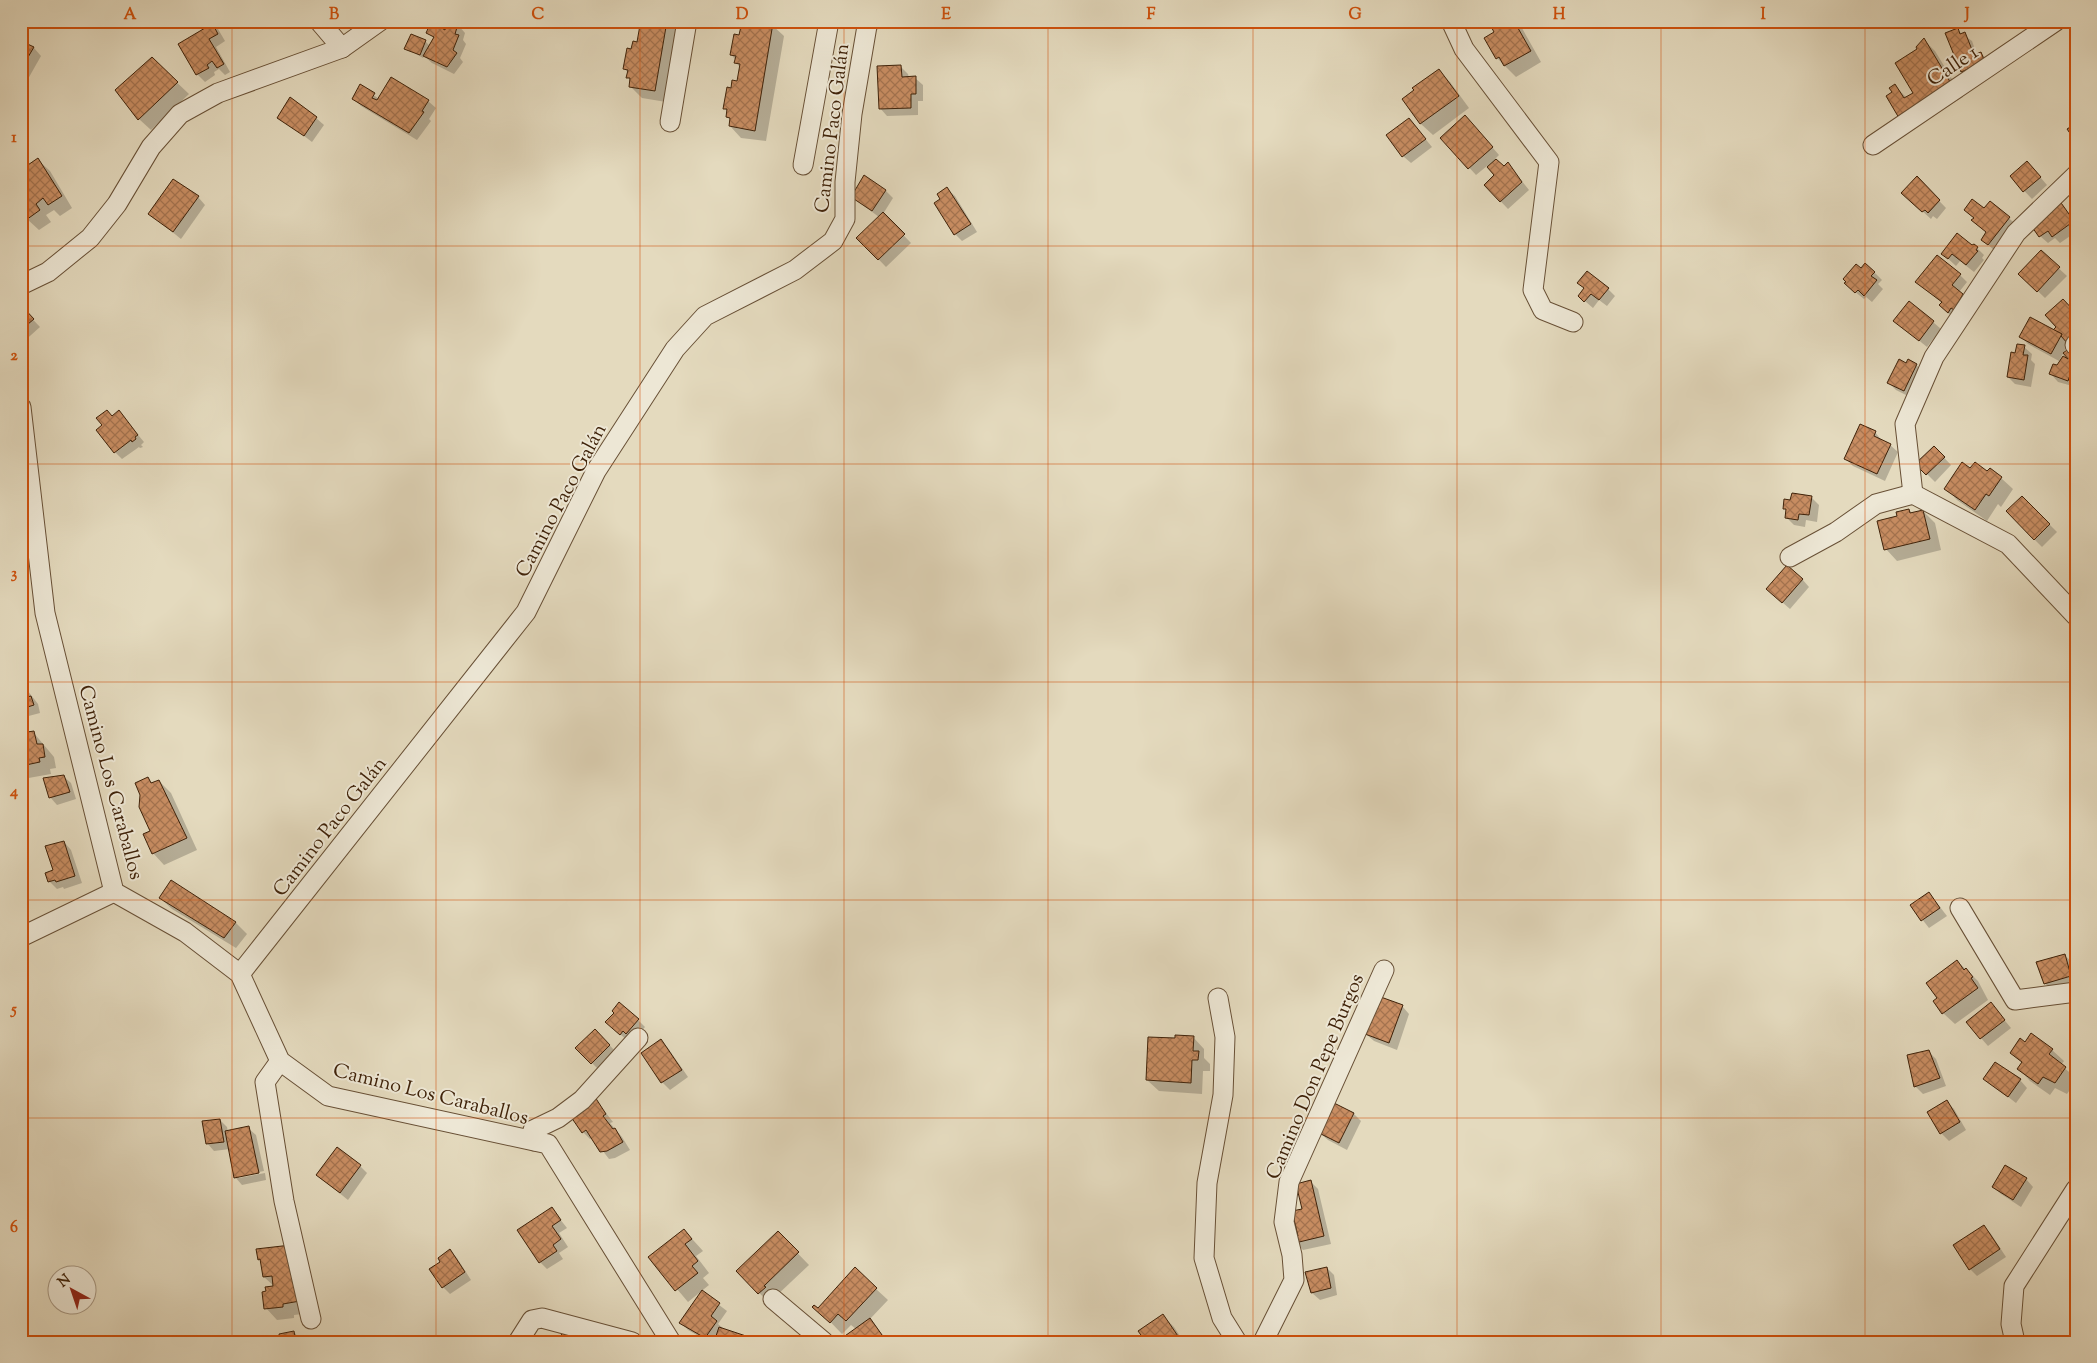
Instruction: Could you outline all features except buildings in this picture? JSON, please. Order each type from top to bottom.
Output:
[{"type":"street","points":[[319,21],[342,48]]},
{"type":"street","points":[[21,285],[48,272],[90,238],[118,204],[151,147],[180,114],[218,93],[342,48],[380,21]]},
{"type":"street","points":[[670,122],[687,21]]},
{"type":"street","points":[[803,164],[829,21]]},
{"type":"street","name":"Camino Paco Galán","points":[[240,974],[526,612],[596,471],[675,349],[705,316],[795,270],[832,241],[845,219],[845,182],[852,114],[867,26],[870,21]]},
{"type":"street","points":[[1451,21],[1464,49],[1549,162],[1533,290],[1543,310],[1573,322]]},
{"type":"street","name":"Calle 1","points":[[1873,145],[2056,21]]},
{"type":"street","points":[[1913,494],[1905,424],[1934,357],[2016,233],[2076,175]]},
{"type":"street","name":"Camino Los Caraballos","points":[[21,407],[45,613],[114,892],[185,932],[240,974],[280,1061],[328,1096],[548,1144],[668,1340]]},
{"type":"street","points":[[1790,557],[1836,532],[1876,504],[1913,494],[2008,544],[2076,616]]},
{"type":"street","points":[[21,937],[114,892]]},
{"type":"street","points":[[1960,908],[2015,1000],[2076,992]]},
{"type":"street","name":"Camino Don Pepe Burgos","points":[[1263,1342],[1294,1280],[1292,1255],[1284,1222],[1290,1182],[1384,970]]},
{"type":"street","points":[[1218,998],[1225,1037],[1223,1085],[1207,1183],[1204,1258],[1222,1318],[1237,1342]]},
{"type":"street","points":[[534,1141],[533,1130],[558,1118],[582,1100],[638,1038]]},
{"type":"street","points":[[280,1061],[265,1082],[284,1201],[311,1319]]},
{"type":"street","points":[[2015,1342],[2011,1324],[2014,1286],[2076,1189]]},
{"type":"street","points":[[773,1299],[824,1342]]},
{"type":"street","points":[[518,1342],[532,1320],[542,1318],[632,1342]]}]
